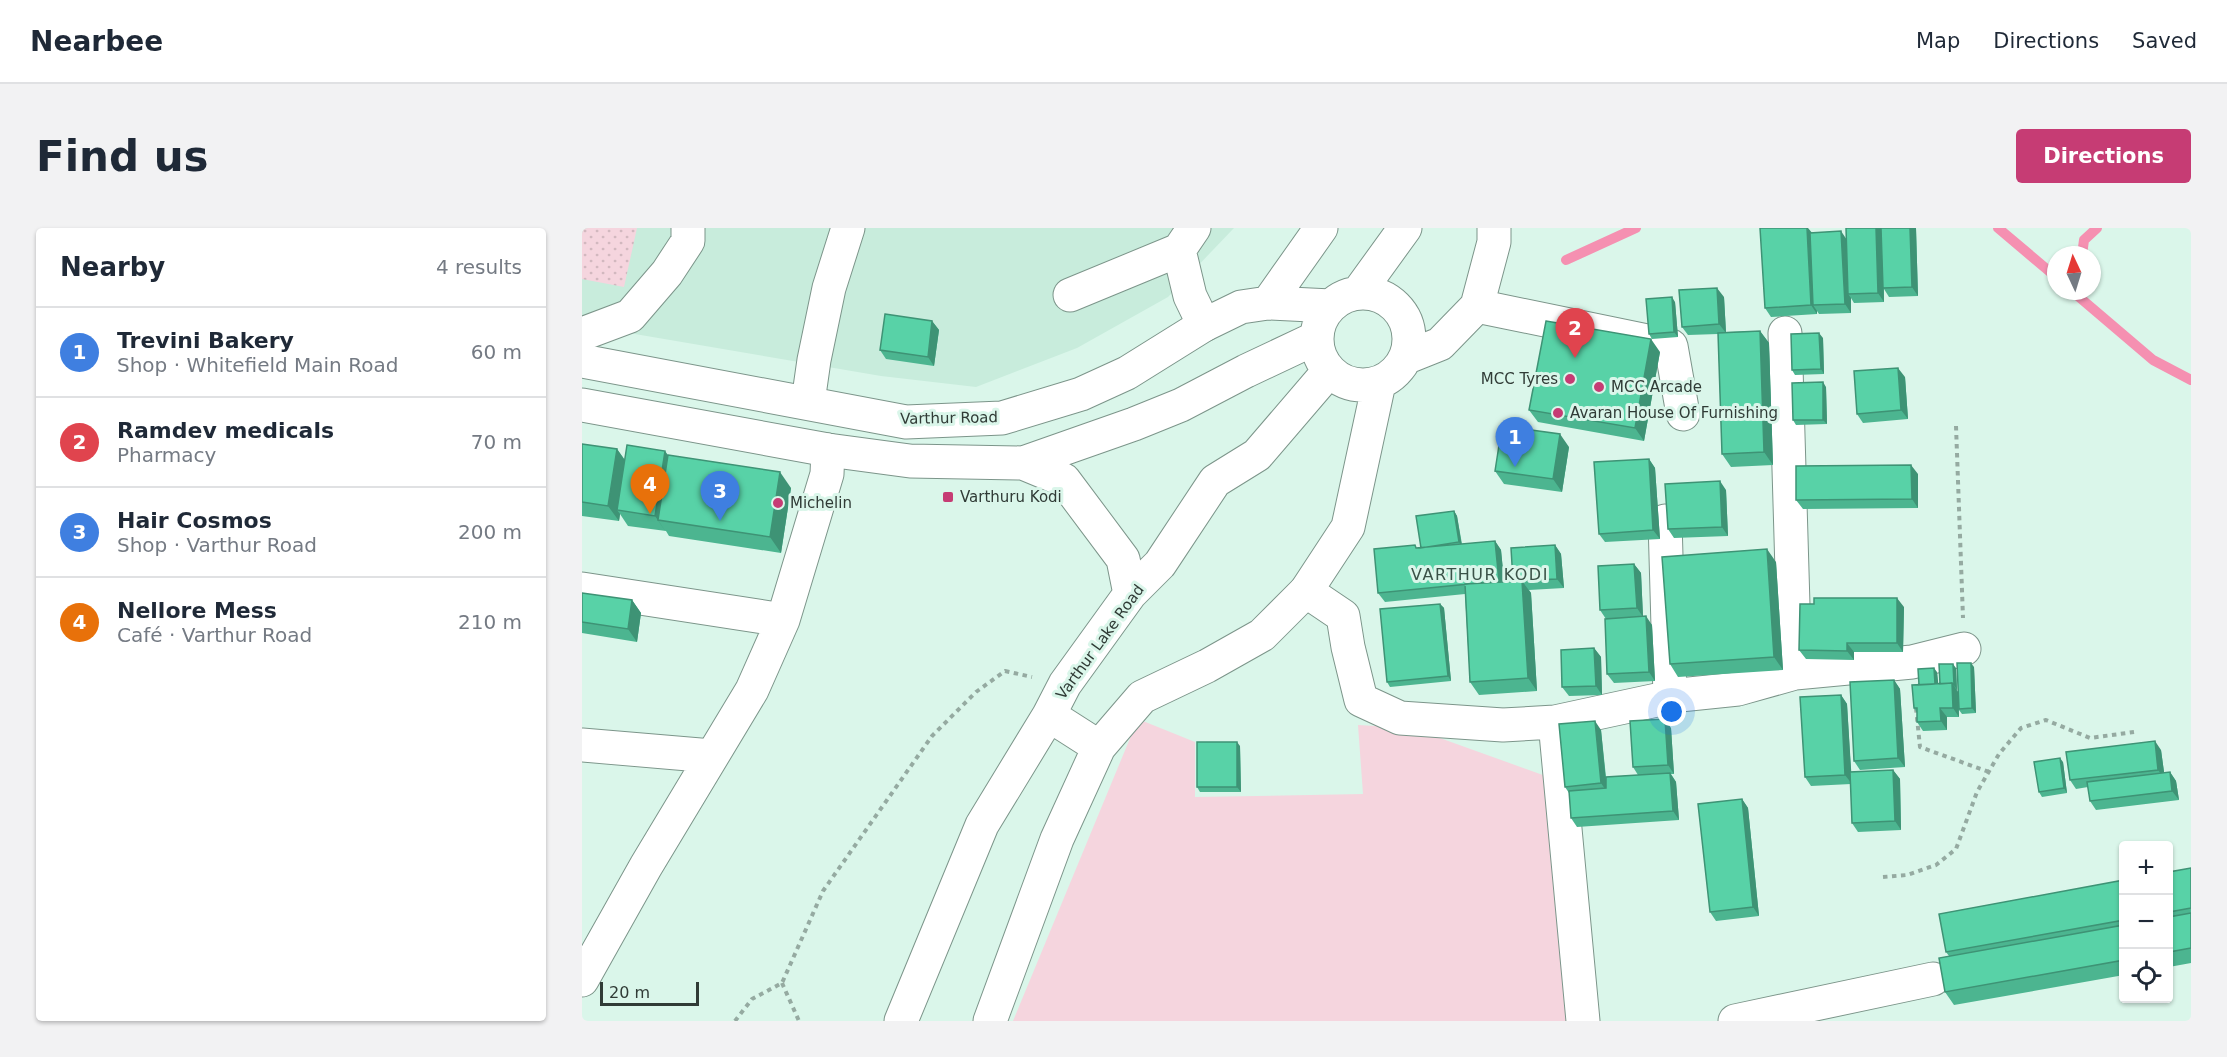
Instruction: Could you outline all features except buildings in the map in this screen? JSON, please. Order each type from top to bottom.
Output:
[{"type":"main road","points":[[582,334],[630,316],[668,273],[688,241],[688,228]]},
{"type":"main road","points":[[808,402],[829,288],[848,228]]},
{"type":"main road","points":[[1268,303],[1321,228]]},
{"type":"main road","points":[[1344,300],[1374,294],[1389,301],[1401,312],[1407,326],[1409,342],[1405,358],[1395,373],[1379,383],[1344,381],[1329,371],[1320,356],[1316,338],[1320,321],[1344,300],[1405,228]]},
{"type":"main road","points":[[1405,358],[1440,344],[1477,306],[1494,242],[1494,228]]},
{"type":"main road","points":[[1070,295],[1186,239],[1190,296],[1204,325]]},
{"type":"main road","name":"Varthur Road","points":[[582,361],[906,422],[1002,418],[1081,394],[1127,373],[1204,325],[1241,307],[1268,303],[1344,300]]},
{"type":"main road","points":[[1477,306],[1671,346],[1683,414]]},
{"type":"main road","points":[[1785,333],[1795,673]]},
{"type":"main road","points":[[582,405],[828,450],[910,461],[1023,463],[1181,405],[1316,338]]},
{"type":"main road","name":"Varthur Lake Road","points":[[901,1021],[982,825],[1049,715],[1065,684],[1130,594],[1160,564],[1215,482],[1257,455],[1329,371]]},
{"type":"main road","points":[[990,1021],[1057,839],[1100,747],[1143,697],[1207,666],[1262,635],[1306,591],[1348,527],[1379,383]]},
{"type":"main road","points":[[582,980],[646,866],[752,690],[783,620],[827,474],[828,450]]},
{"type":"main road","points":[[1023,463],[1064,480],[1123,559],[1130,594]]},
{"type":"main road","points":[[1665,521],[1670,697]]},
{"type":"main road","points":[[582,589],[783,620]]},
{"type":"main road","points":[[1306,591],[1343,616],[1361,700],[1400,718],[1503,725],[1556,722],[1670,697],[1738,689],[1795,673],[1912,662],[1964,649]]},
{"type":"main road","points":[[1049,715],[1100,747]]},
{"type":"main road","points":[[1556,722],[1583,1021]]},
{"type":"main road","points":[[582,745],[712,756]]},
{"type":"main road","points":[[1735,1021],[1933,979]]},
{"type":"path","points":[[1956,426],[1964,649]]},
{"type":"path","points":[[1912,662],[1920,747],[1989,772]]},
{"type":"path","points":[[735,1021],[752,999],[782,983],[823,891],[932,736],[976,692],[1005,670],[1065,684]]},
{"type":"path","points":[[1883,877],[1907,875],[1936,865],[1956,849],[1977,792],[1999,754],[2020,728],[2046,720],[2090,738],[2134,732]]},
{"type":"path","points":[[782,983],[799,1021]]},
{"type":"shaded area","points":[[582,228],[1234,228],[1168,297],[1077,348],[976,387],[881,376],[582,325]]},
{"type":"shaded area","points":[[582,228],[637,228],[624,287],[582,279]]},
{"type":"shaded area","points":[[1138,719],[1195,742],[1195,797],[1363,794],[1358,725],[1412,728],[1554,779],[1566,1021],[1013,1021]]},
{"type":"waterway","points":[[1566,260],[1636,228]]},
{"type":"waterway","points":[[1998,228],[2047,269]]},
{"type":"waterway","points":[[2083,246],[2084,240],[2097,228]]},
{"type":"waterway","points":[[2083,300],[2153,360],[2191,380]]},
{"type":"place","name":"Ramdev medicals","points":[[1575,358]]},
{"type":"place","name":"MCC Tyres","points":[[1570,379]]},
{"type":"place","name":"MCC Arcade","points":[[1599,387]]},
{"type":"place","name":"Avaran House Of Furnishing","points":[[1558,413]]},
{"type":"place","name":"Trevini Bakery","points":[[1515,467]]},
{"type":"place","name":"Varthuru Kodi","points":[[948,497]]},
{"type":"place","name":"Michelin","points":[[778,503]]},
{"type":"place","name":"Nellore Mess","points":[[650,514]]},
{"type":"place","name":"Hair Cosmos","points":[[720,521]]},
{"type":"district","name":"VARTHUR KODI","points":[[1480,574]]}]
